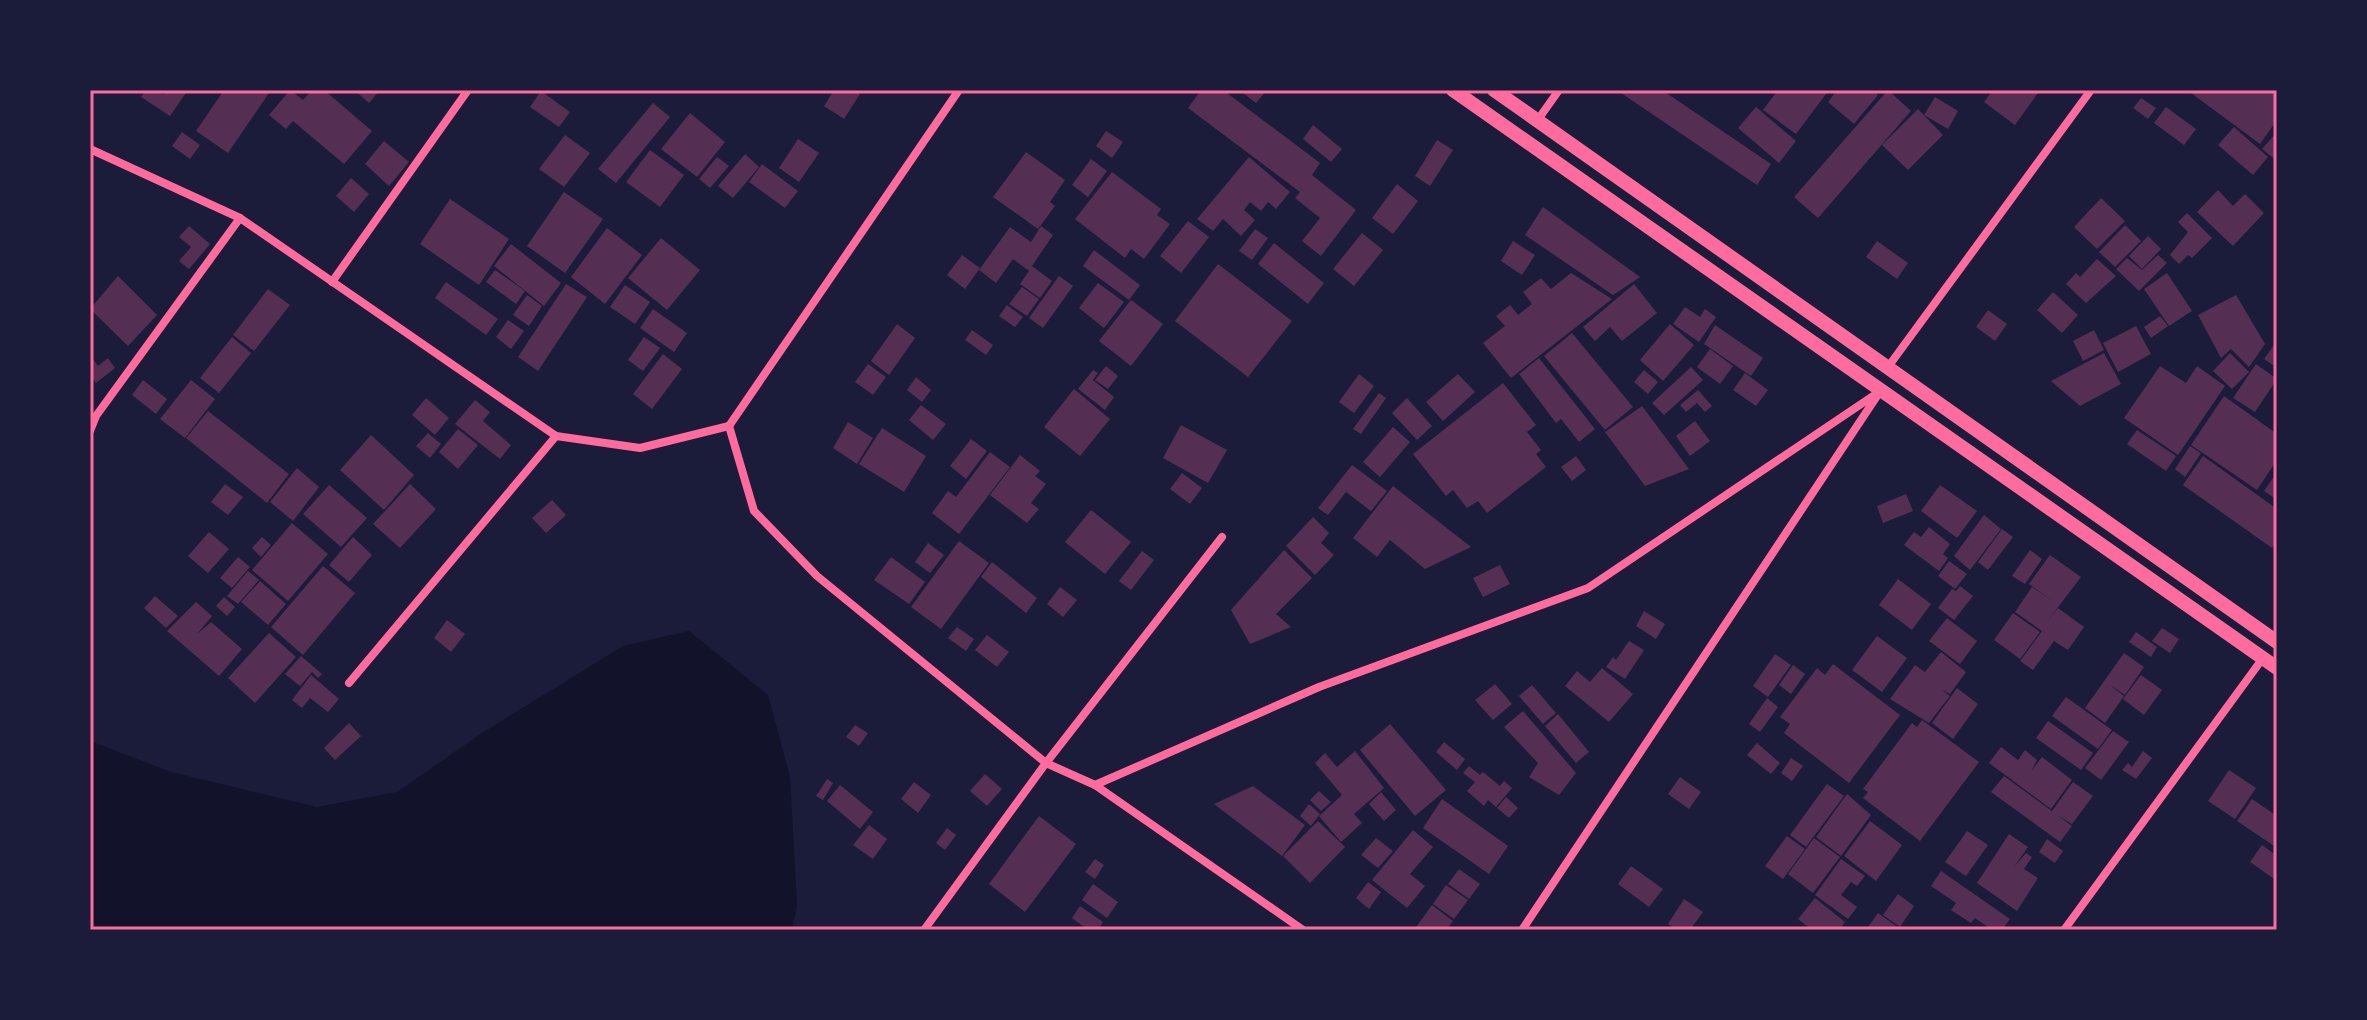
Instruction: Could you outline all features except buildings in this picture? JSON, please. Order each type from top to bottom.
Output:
[{"type":"street","points":[[332,282],[468,90]]},
{"type":"street","points":[[90,149],[240,218],[556,436],[640,448],[729,426],[959,90]]},
{"type":"street","points":[[1453,90],[1879,392],[2277,668]]},
{"type":"street","points":[[1494,90],[2275,637]]},
{"type":"street","points":[[1537,122],[1559,90]]},
{"type":"street","points":[[1888,367],[2091,90]]},
{"type":"street","points":[[90,431],[96,416],[240,218]]},
{"type":"street","points":[[1095,785],[1319,687],[1588,588],[1879,392]]},
{"type":"street","points":[[1522,930],[1879,392]]},
{"type":"street","points":[[729,426],[754,511],[817,576],[1046,763],[1095,785],[1303,930]]},
{"type":"street","points":[[349,683],[556,436]]},
{"type":"street","points":[[924,930],[1046,763],[1222,537]]},
{"type":"street","points":[[2064,930],[2263,658]]},
{"type":"shaded area","points":[[689,631],[768,695],[790,777],[797,905],[792,930],[90,930],[90,741],[171,772],[317,807],[397,792],[482,733],[623,646]]}]
